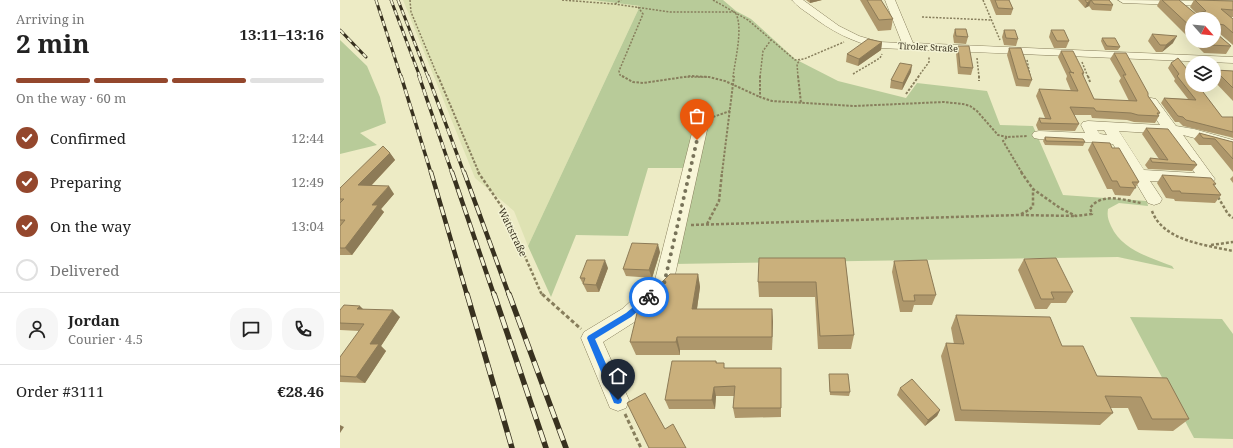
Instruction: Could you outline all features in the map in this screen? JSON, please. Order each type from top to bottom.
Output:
[{"type":"street","name":"Tiroler Straße","points":[[797,0],[840,32],[854,38],[888,46],[1167,58],[1185,60]]},
{"type":"street","points":[[890,0],[907,40],[908,47]]},
{"type":"street","points":[[1123,0],[1233,4]]},
{"type":"street","points":[[1176,1],[1186,10]]},
{"type":"street","name":"Tiroler Straße","points":[[1167,58],[1185,62]]},
{"type":"street","name":"Tiroler Straße","points":[[1221,65],[1233,67]]},
{"type":"street","points":[[1151,102],[1207,179]]},
{"type":"street","points":[[618,400],[591,338],[629,315],[664,284],[702,121]]},
{"type":"street","points":[[1095,138],[1088,125],[1171,130],[1208,136],[1233,144]]},
{"type":"street","points":[[1109,126],[1139,175],[1152,202]]},
{"type":"street","points":[[1039,135],[1117,140]]},
{"type":"street","points":[[1139,175],[1207,179]]},
{"type":"path","name":"Wattstraße","points":[[410,0],[411,12],[480,177],[506,213],[541,293],[591,338]]},
{"type":"path","points":[[562,0],[590,1],[670,12],[735,12]]},
{"type":"path","points":[[615,4],[621,0]]},
{"type":"path","points":[[713,0],[748,20],[792,58],[800,60],[854,38]]},
{"type":"path","points":[[983,0],[1004,51]]},
{"type":"path","points":[[638,7],[643,14],[619,71],[620,75],[633,82],[643,83],[691,76],[709,77],[725,80],[733,86],[772,101],[854,106],[944,102],[970,106],[977,111],[1003,141],[1020,171],[1033,189],[1060,208],[1076,216]]},
{"type":"path","points":[[735,12],[739,20],[739,29],[719,201],[706,224],[1019,215],[1076,216],[1092,214],[1090,208],[1093,203],[1098,199],[1108,198],[1152,202],[1152,215],[1162,228],[1181,237],[1233,251]]},
{"type":"path","points":[[922,17],[991,20]]},
{"type":"path","points":[[760,97],[761,58],[764,48],[771,40]]},
{"type":"path","points":[[853,74],[880,58],[888,46]]},
{"type":"path","points":[[906,94],[929,62],[928,48]]},
{"type":"path","points":[[976,50],[979,81]]},
{"type":"path","points":[[1026,52],[1030,75]]},
{"type":"path","points":[[1078,54],[1090,82]]},
{"type":"path","points":[[800,60],[797,64],[799,78],[798,95],[800,103]]},
{"type":"path","points":[[998,135],[1007,137],[1039,135]]},
{"type":"path","points":[[1003,141],[1007,137]]},
{"type":"path","points":[[1207,179],[1228,214],[1233,218]]},
{"type":"path","points":[[1019,215],[1030,211],[1034,207],[1035,198],[1033,189]]},
{"type":"path","points":[[1209,245],[1233,242]]},
{"type":"path","points":[[618,400],[641,448]]},
{"type":"green space","points":[[403,0],[593,0],[640,6],[528,246],[514,211],[475,178]]},
{"type":"green space","points":[[593,0],[723,0],[736,11],[751,19],[795,59],[838,81],[906,98],[917,83],[987,91],[1000,125],[1033,126],[1063,195],[1147,201],[1148,206],[1119,203],[1108,209],[1108,219],[1116,234],[1129,247],[1145,256],[1172,266],[1174,269],[1118,257],[673,264],[694,168],[648,168],[628,236],[576,235],[551,297],[528,246],[640,6]]},
{"type":"green space","points":[[340,40],[367,66],[380,97],[386,123],[360,133],[377,145],[340,154]]},
{"type":"green space","points":[[1130,317],[1222,319],[1233,334],[1233,439],[1194,438]]},
{"type":"building","points":[[867,0],[881,0],[893,19],[879,20]]},
{"type":"building","points":[[995,0],[1009,0],[1013,9],[998,8]]},
{"type":"building","points":[[1091,0],[1109,0],[1113,5],[1094,4]]},
{"type":"building","points":[[1162,0],[1179,0],[1193,12],[1185,12],[1185,21]]},
{"type":"building","points":[[1195,0],[1233,1],[1233,10],[1221,9],[1233,19],[1233,33],[1224,25],[1221,24],[1221,12],[1202,12],[1206,11]]},
{"type":"building","points":[[955,29],[966,29],[968,37],[956,36]]},
{"type":"building","points":[[1004,30],[1015,30],[1018,39],[1006,38]]},
{"type":"building","points":[[1051,30],[1064,30],[1069,41],[1057,41]]},
{"type":"building","points":[[1152,34],[1177,36],[1166,45],[1160,45]]},
{"type":"building","points":[[1221,37],[1231,46],[1221,46]]},
{"type":"building","points":[[1102,38],[1115,38],[1120,47],[1107,46]]},
{"type":"building","points":[[868,39],[882,42],[859,59],[847,54]]},
{"type":"building","points":[[958,46],[969,46],[973,68],[960,67]]},
{"type":"building","points":[[1009,48],[1021,48],[1032,80],[1018,79]]},
{"type":"building","points":[[1061,51],[1073,51],[1084,73],[1082,73],[1094,99],[1137,101],[1123,75],[1126,75],[1114,53],[1126,53],[1148,93],[1148,96],[1160,113],[1157,113],[1159,116],[1096,111],[1094,108],[1070,107],[1079,124],[1041,123],[1039,118],[1051,119],[1039,89],[1078,91],[1069,72],[1074,73],[1071,72]]},
{"type":"building","points":[[1178,58],[1185,66],[1185,86],[1177,76],[1179,74],[1171,63]]},
{"type":"building","points":[[900,63],[912,65],[903,83],[891,80]]},
{"type":"building","points":[[1221,70],[1233,71],[1233,88],[1221,76]]},
{"type":"building","points":[[1190,92],[1203,92],[1222,117],[1233,117],[1233,132],[1186,120],[1183,117],[1178,116],[1164,98],[1196,100]]},
{"type":"building","points":[[1146,128],[1168,129],[1192,161],[1194,161],[1197,165],[1152,162],[1150,158],[1168,160]]},
{"type":"building","points":[[1199,133],[1233,142],[1233,159],[1215,139],[1203,138]]},
{"type":"building","points":[[1045,137],[1083,139],[1085,142],[1046,141]]},
{"type":"building","points":[[1092,142],[1110,143],[1112,148],[1119,148],[1139,182],[1132,182],[1136,188],[1120,187],[1117,181],[1112,181]]},
{"type":"building","points":[[383,146],[390,153],[358,185],[389,186],[372,205],[378,205],[345,248],[340,248],[340,226],[345,220],[340,220],[340,203],[344,199],[340,199],[340,188]]},
{"type":"building","points":[[1162,175],[1211,178],[1216,184],[1213,184],[1221,195],[1181,193],[1180,191],[1172,191]]},
{"type":"building","points":[[632,243],[658,244],[649,270],[623,269]]},
{"type":"building","points":[[759,258],[845,258],[854,335],[820,336],[816,282],[758,282]]},
{"type":"building","points":[[1056,258],[1073,292],[1051,292],[1054,299],[1041,299],[1024,259]]},
{"type":"building","points":[[587,260],[605,260],[596,285],[583,284],[585,278],[580,278]]},
{"type":"building","points":[[927,260],[936,295],[914,295],[915,301],[903,301],[894,261]]},
{"type":"building","points":[[670,274],[698,274],[692,309],[772,309],[772,337],[677,337],[676,342],[630,342],[638,309],[641,309],[644,298],[652,290],[658,291],[659,285]]},
{"type":"building","points":[[344,305],[360,306],[357,309],[393,310],[370,344],[379,344],[356,377],[340,376],[340,357],[364,324],[340,323],[340,310]]},
{"type":"building","points":[[956,315],[1050,317],[1062,346],[1083,346],[1097,376],[1167,378],[1189,419],[1152,419],[1141,397],[1105,396],[1113,413],[961,410],[946,343],[964,344]]},
{"type":"building","points":[[672,361],[716,361],[716,363],[724,363],[724,368],[781,368],[781,408],[733,408],[735,386],[714,387],[712,400],[665,400]]},
{"type":"building","points":[[829,374],[848,374],[850,392],[830,392]]},
{"type":"building","points":[[912,379],[940,410],[928,420],[900,388]]},
{"type":"building","points":[[645,393],[665,429],[673,424],[686,448],[649,448],[627,403]]},
{"type":"railway","points":[[376,0],[401,77]]},
{"type":"railway","points":[[391,0],[420,77]]},
{"type":"railway","points":[[398,0],[428,77]]},
{"type":"railway","points":[[340,30],[366,57]]},
{"type":"railway","points":[[401,76],[431,173]]},
{"type":"railway","points":[[419,76],[452,173]]},
{"type":"railway","points":[[428,76],[464,173]]},
{"type":"railway","points":[[431,172],[467,295]]},
{"type":"railway","points":[[452,172],[494,295]]},
{"type":"railway","points":[[464,172],[509,295]]},
{"type":"railway","points":[[467,294],[512,448]]},
{"type":"railway","points":[[494,294],[546,448]]},
{"type":"railway","points":[[509,294],[566,448]]},
{"type":"way so far","points":[[649,297],[664,284],[697,140]]},
{"type":"route","points":[[618,400],[591,338],[629,315],[649,297]]}]
